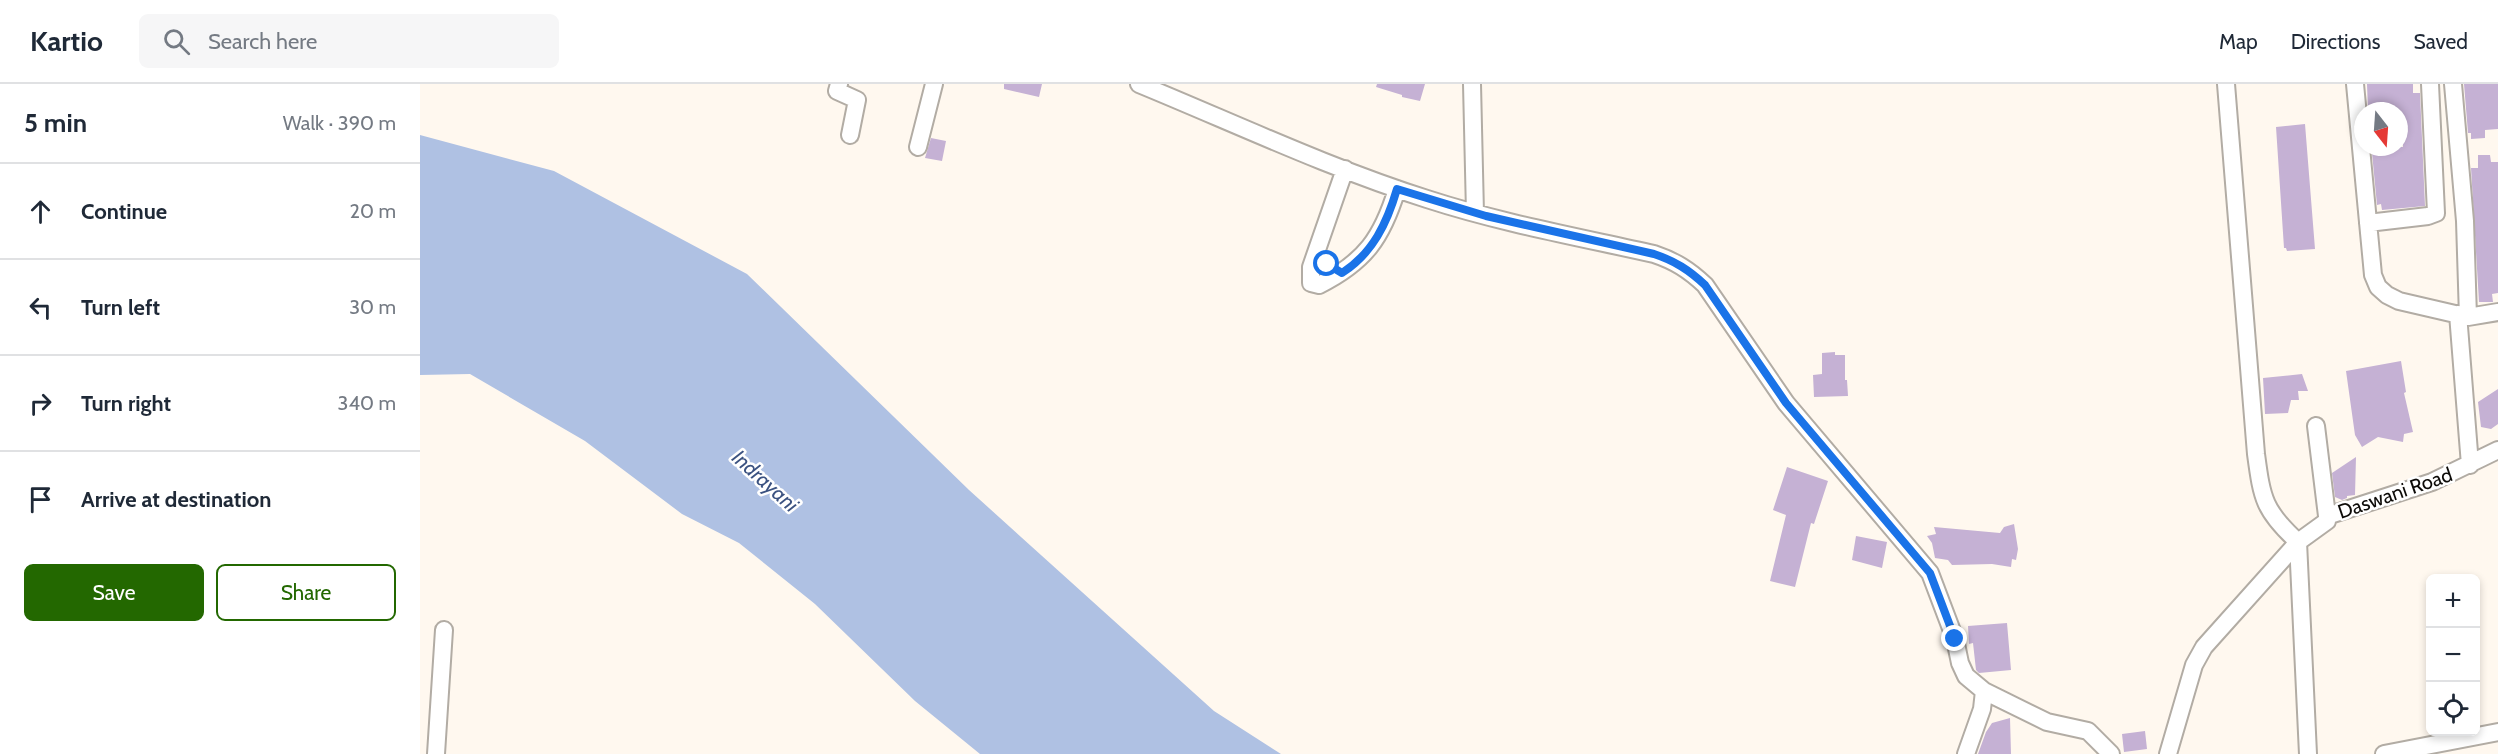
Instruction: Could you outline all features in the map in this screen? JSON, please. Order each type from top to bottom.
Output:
[{"type":"street","points":[[838,84],[837,91],[857,100],[850,135]]},
{"type":"street","points":[[918,147],[934,84]]},
{"type":"street","points":[[1138,84],[1397,189],[1475,213],[1654,254],[1690,271],[1705,285],[1786,403],[1930,573],[1955,639],[1960,663],[1966,676],[1984,691],[2047,722],[2088,731],[2111,754]]},
{"type":"street","points":[[1472,84],[1475,213]]},
{"type":"street","points":[[2226,84],[2261,492],[2267,509],[2280,526],[2298,542],[2308,754]]},
{"type":"street","points":[[2355,84],[2373,275],[2378,287],[2399,301],[2463,316],[2498,312]]},
{"type":"street","points":[[2368,223],[2428,216],[2436,213],[2430,84]]},
{"type":"street","points":[[2453,84],[2464,221],[2463,316],[2470,465]]},
{"type":"street","points":[[1345,169],[1313,261],[1309,276],[1311,283],[1319,285],[1342,273],[1363,257],[1388,220],[1397,189]]},
{"type":"street","points":[[1313,261],[1327,264],[1342,273]]},
{"type":"street","points":[[2316,426],[2327,516]]},
{"type":"street","name":"Daswani Road","points":[[2175,752],[2194,665],[2204,646],[2298,542],[2327,520],[2327,516],[2433,482],[2498,450]]},
{"type":"street","points":[[436,754],[444,630]]},
{"type":"street","points":[[1966,754],[1982,709],[1984,691]]},
{"type":"street","points":[[2384,754],[2498,732]]},
{"type":"water","name":"Indrayani","points":[[420,135],[554,171],[747,274],[969,490],[1214,711],[1281,754],[980,754],[915,701],[815,604],[739,543],[682,514],[585,441],[470,374],[420,375]]},
{"type":"building","points":[[1004,84],[1042,84],[1039,97],[1004,89]]},
{"type":"building","points":[[1377,84],[1425,84],[1420,101],[1376,87]]},
{"type":"building","points":[[2367,84],[2413,84],[2413,93],[2420,93],[2425,206],[2382,210],[2381,204],[2377,205],[2372,156],[2408,156],[2408,102],[2368,102]]},
{"type":"building","points":[[2464,84],[2498,84],[2498,129],[2485,130],[2485,138],[2471,139],[2471,133],[2468,133]]},
{"type":"building","points":[[2305,124],[2315,249],[2287,251],[2284,248],[2276,127]]},
{"type":"building","points":[[931,138],[946,141],[942,161],[925,158]]},
{"type":"building","points":[[2478,155],[2490,155],[2491,162],[2498,162],[2498,293],[2492,294],[2493,302],[2479,302],[2471,168],[2478,168]]},
{"type":"building","points":[[1835,352],[1835,355],[1845,355],[1845,380],[1847,380],[1848,396],[1814,397],[1813,375],[1822,374],[1822,353]]},
{"type":"building","points":[[2401,361],[2406,392],[2404,393],[2413,432],[2404,434],[2403,442],[2378,437],[2362,447],[2355,435],[2346,371]]},
{"type":"building","points":[[2302,374],[2308,391],[2298,391],[2299,400],[2291,400],[2288,413],[2265,414],[2263,378]]},
{"type":"building","points":[[2498,389],[2498,424],[2491,429],[2481,427],[2478,402]]},
{"type":"building","points":[[2356,457],[2355,495],[2347,496],[2342,500],[2335,497],[2332,473]]},
{"type":"building","points":[[1787,467],[1828,481],[1814,524],[1811,523],[1795,587],[1770,581],[1786,515],[1773,510]]},
{"type":"building","points":[[2014,524],[2018,549],[2016,560],[2012,559],[2011,567],[1992,564],[1952,565],[1948,560],[1935,558],[1932,543],[1927,536],[1936,534],[1934,527],[2000,533],[2004,527]]},
{"type":"building","points":[[1856,536],[1887,542],[1882,568],[1852,560]]},
{"type":"building","points":[[2007,623],[2011,670],[1979,673],[1976,670],[1973,643],[1969,644],[1968,626]]},
{"type":"building","points":[[2010,718],[2011,754],[1978,754],[1992,723]]},
{"type":"building","points":[[2145,731],[2147,749],[2124,752],[2122,734]]},
{"type":"route","points":[[1327,264],[1342,273],[1363,257],[1388,220],[1397,189],[1486,216],[1654,254],[1690,271],[1705,285],[1786,403],[1930,573],[1955,639]]}]
